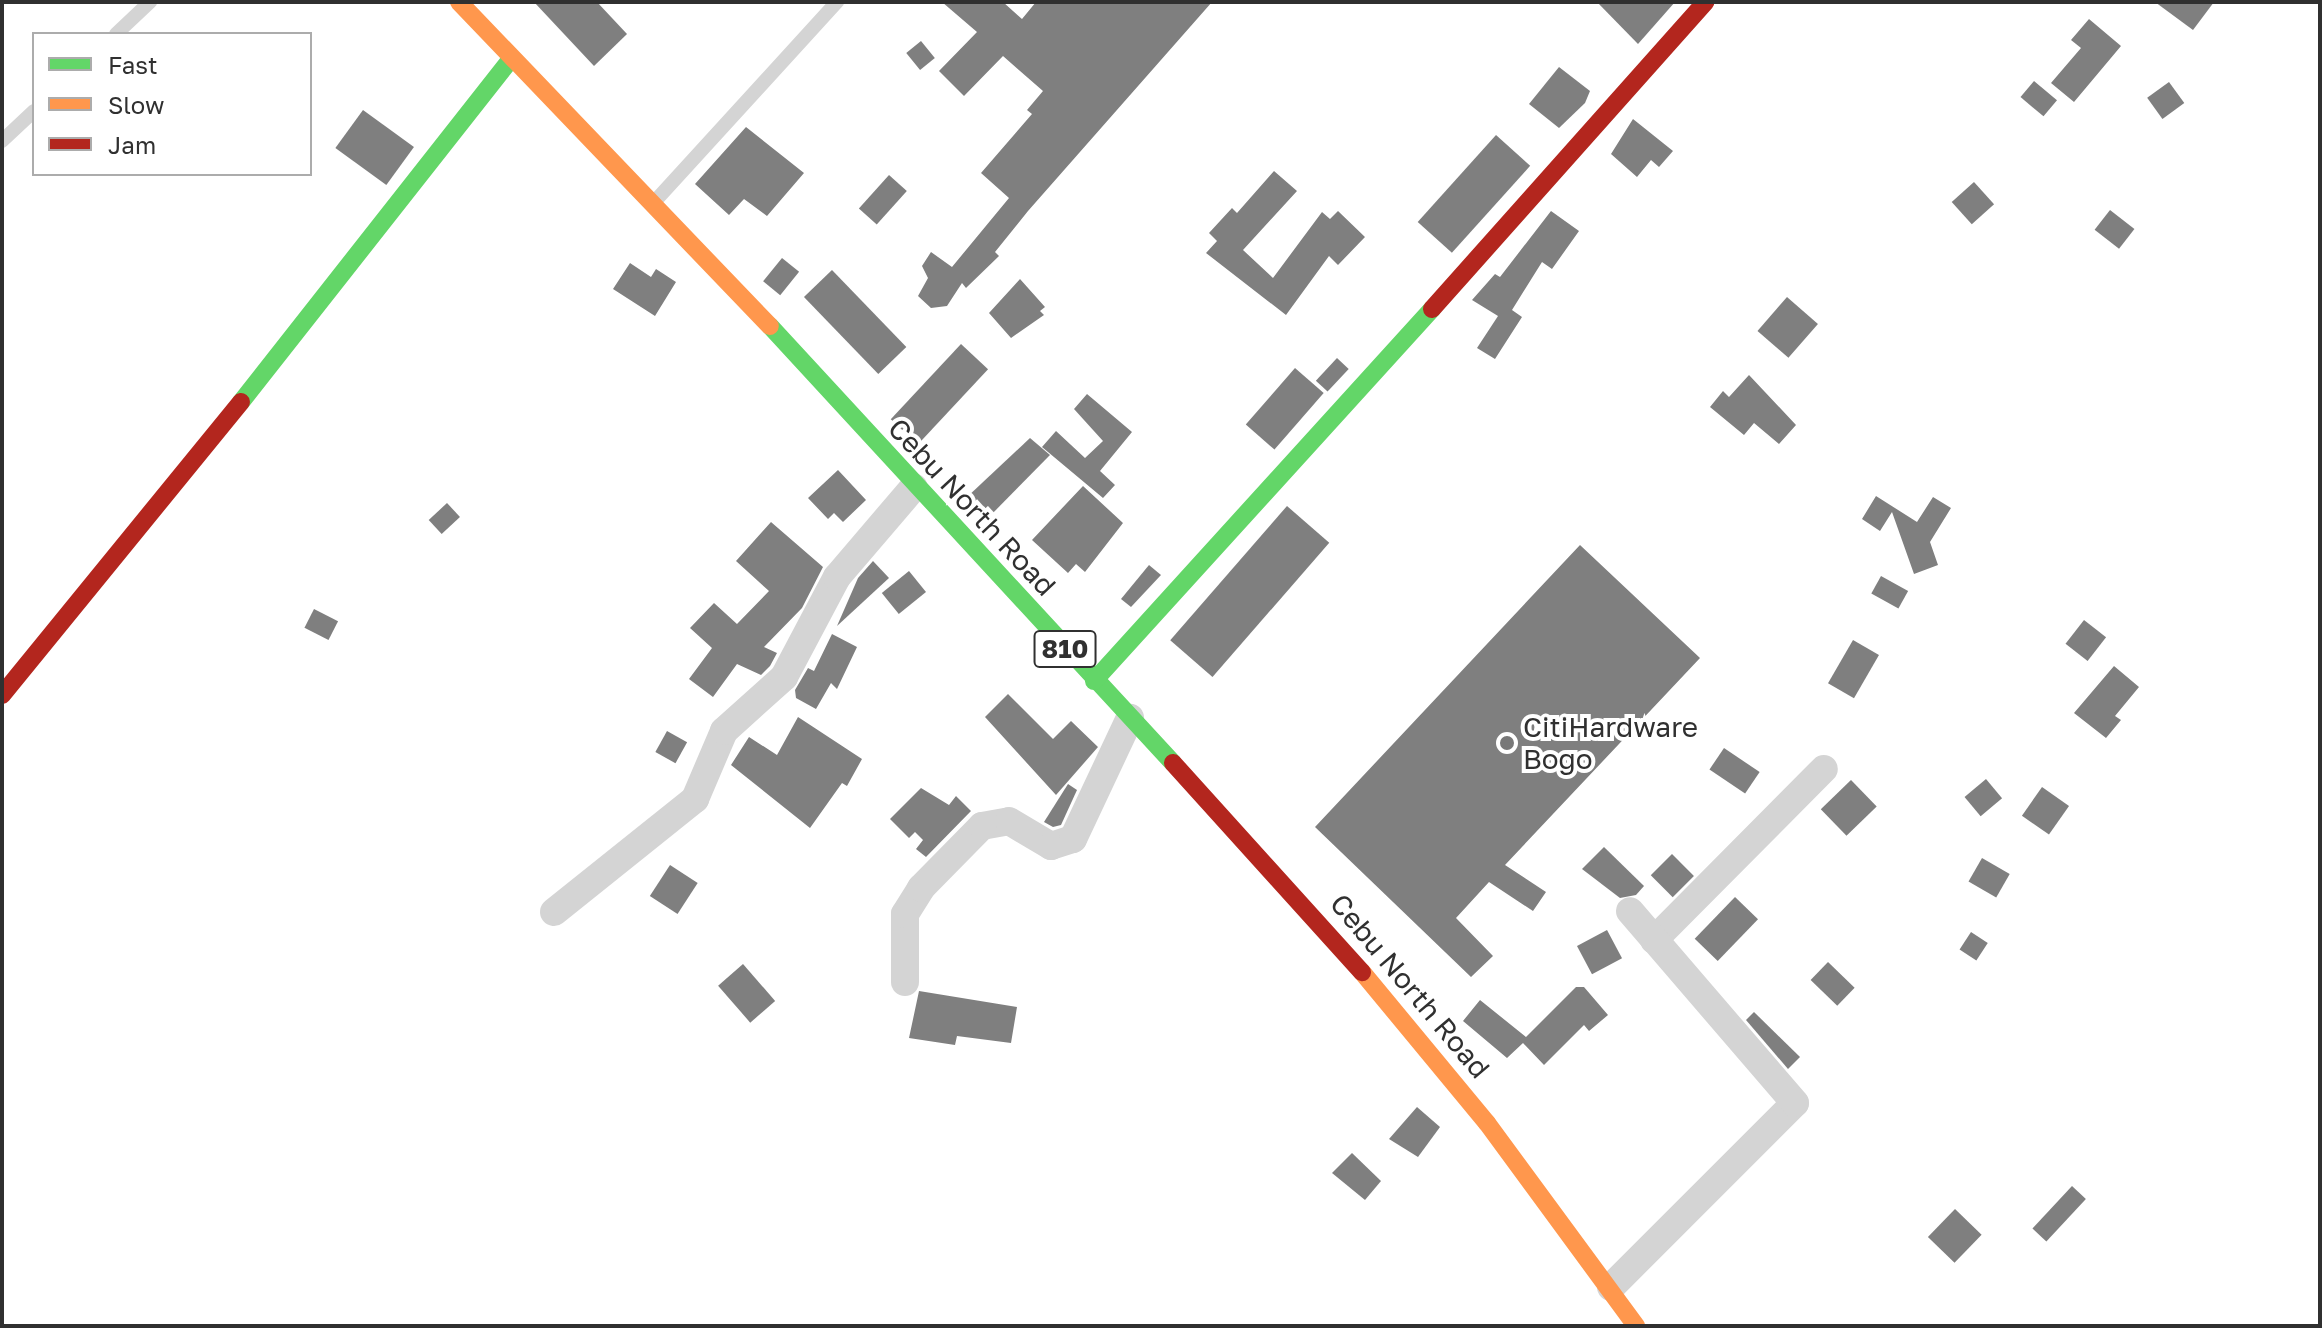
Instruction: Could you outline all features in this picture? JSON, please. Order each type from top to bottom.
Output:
[{"type":"main road","name":"Cebu North Road","points":[[459,2],[654,203],[1385,995],[1611,1287],[1636,1326]]},
{"type":"main road","points":[[1094,681],[1309,448],[1706,2]]},
{"type":"main road","points":[[2,695],[313,314],[511,59]]},
{"type":"street","points":[[554,912],[695,799],[724,731],[784,677],[837,577],[914,487]]},
{"type":"street","points":[[905,982],[905,914],[921,888],[982,826],[1009,821],[1051,846],[1073,839],[1130,718]]},
{"type":"street","points":[[1654,940],[1824,769]]},
{"type":"street","points":[[1611,1287],[1795,1103],[1630,911]]},
{"type":"lane","points":[[118,32],[150,2]]},
{"type":"lane","points":[[654,203],[837,2]]},
{"type":"lane","points":[[2,141],[32,113]]},
{"type":"building","points":[[534,2],[597,2],[627,34],[594,66]]},
{"type":"building","points":[[942,2],[1003,2],[1022,19],[1036,2],[1212,2],[1028,211],[995,252],[999,256],[966,288],[962,283],[947,306],[931,308],[918,296],[928,278],[922,266],[931,252],[952,267],[1009,198],[981,173],[1032,114],[1027,110],[1043,91],[1003,56],[964,96],[939,71],[977,32]]},
{"type":"building","points":[[1597,2],[1675,2],[1638,44]]},
{"type":"building","points":[[2155,2],[2214,2],[2193,30]]},
{"type":"building","points":[[2089,19],[2121,46],[2074,102],[2051,83],[2081,48],[2071,40]]},
{"type":"building","points":[[921,41],[935,58],[920,70],[906,53]]},
{"type":"building","points":[[1559,67],[1590,91],[1585,103],[1559,128],[1529,104]]},
{"type":"building","points":[[2034,81],[2057,100],[2043,116],[2021,97]]},
{"type":"building","points":[[2169,82],[2184,103],[2162,119],[2147,98]]},
{"type":"building","points":[[363,110],[414,147],[386,185],[335,148]]},
{"type":"building","points":[[1633,119],[1673,151],[1659,167],[1651,160],[1637,177],[1611,154]]},
{"type":"building","points":[[746,127],[804,173],[767,216],[744,199],[729,215],[695,184]]},
{"type":"building","points":[[1496,135],[1530,166],[1452,253],[1418,222]]},
{"type":"building","points":[[1274,171],[1297,191],[1243,250],[1273,278],[1322,212],[1330,219],[1338,211],[1365,237],[1338,265],[1329,256],[1286,315],[1206,253],[1217,241],[1209,233],[1232,208],[1237,213]]},
{"type":"building","points":[[889,175],[907,191],[877,225],[859,208]]},
{"type":"building","points":[[1974,182],[1994,204],[1972,224],[1952,202]]},
{"type":"building","points":[[2110,210],[2134,229],[2119,249],[2095,230]]},
{"type":"building","points":[[1551,211],[1579,231],[1552,269],[1542,262],[1512,310],[1522,317],[1495,359],[1477,348],[1498,316],[1472,300],[1495,274],[1500,277]]},
{"type":"building","points":[[782,258],[799,272],[780,295],[763,281]]},
{"type":"building","points":[[630,263],[651,277],[656,269],[676,282],[655,316],[613,289]]},
{"type":"building","points":[[832,270],[906,347],[878,374],[804,297]]},
{"type":"building","points":[[1020,279],[1045,307],[1040,311],[1044,315],[1011,338],[989,313]]},
{"type":"building","points":[[1787,297],[1818,324],[1788,358],[1757,331]]},
{"type":"building","points":[[961,344],[988,369],[918,445],[891,419]]},
{"type":"building","points":[[1337,358],[1349,369],[1328,392],[1316,381]]},
{"type":"building","points":[[1295,368],[1324,393],[1274,450],[1246,425]]},
{"type":"building","points":[[1749,375],[1796,425],[1779,444],[1754,423],[1744,435],[1710,407],[1723,391],[1729,397]]},
{"type":"building","points":[[1087,394],[1132,432],[1100,471],[1115,485],[1103,498],[1042,447],[1056,431],[1085,458],[1103,441],[1074,409]]},
{"type":"building","points":[[1030,438],[1050,455],[987,519],[966,498]]},
{"type":"building","points":[[838,470],[866,500],[843,522],[834,513],[828,519],[808,498]]},
{"type":"building","points":[[1083,486],[1123,523],[1085,572],[1076,564],[1068,573],[1032,540]]},
{"type":"building","points":[[1876,496],[1917,522],[1933,497],[1951,508],[1930,542],[1938,565],[1914,574],[1892,512],[1880,531],[1862,519]]},
{"type":"building","points":[[447,503],[460,517],[442,534],[429,520]]},
{"type":"building","points":[[1287,506],[1329,543],[1212,677],[1170,640]]},
{"type":"building","points":[[771,522],[823,567],[802,608],[764,647],[777,653],[770,666],[761,675],[737,664],[713,697],[689,679],[712,648],[690,628],[714,603],[737,624],[769,591],[736,561]]},
{"type":"building","name":"CitiHardware Bogo","points":[[1580,545],[1700,658],[1505,865],[1546,892],[1533,911],[1489,882],[1456,918],[1493,956],[1471,977],[1315,827]]},
{"type":"building","points":[[873,561],[889,578],[837,626],[858,578]]},
{"type":"building","points":[[1149,565],[1161,575],[1131,607],[1121,599]]},
{"type":"building","points":[[909,571],[926,592],[899,614],[882,593]]},
{"type":"building","points":[[1881,576],[1908,591],[1898,609],[1871,593]]},
{"type":"building","points":[[314,609],[338,621],[329,640],[304,628]]},
{"type":"building","points":[[2084,620],[2106,637],[2088,661],[2066,644]]},
{"type":"building","points":[[832,634],[857,647],[837,689],[831,683],[816,709],[796,698],[795,690],[808,668],[814,671]]},
{"type":"building","points":[[1853,640],[1879,655],[1854,698],[1828,683]]},
{"type":"building","points":[[2114,666],[2139,687],[2115,716],[2121,720],[2106,738],[2074,713]]},
{"type":"building","points":[[1008,694],[1053,739],[1071,721],[1098,747],[1056,795],[985,717]]},
{"type":"building","points":[[798,717],[862,759],[847,786],[842,783],[810,828],[731,765],[749,737],[777,755]]},
{"type":"building","points":[[667,731],[687,742],[675,763],[655,752]]},
{"type":"building","points":[[1724,748],[1760,772],[1745,794],[1709,770]]},
{"type":"building","points":[[1986,779],[2002,798],[1981,816],[1965,797]]},
{"type":"building","points":[[1851,780],[1877,807],[1846,836],[1821,809]]},
{"type":"building","points":[[1068,784],[1077,790],[1061,825],[1053,827],[1044,822]]},
{"type":"building","points":[[2042,787],[2069,806],[2049,835],[2022,816]]},
{"type":"building","points":[[921,788],[949,805],[956,796],[971,811],[926,857],[916,849],[923,840],[915,832],[909,838],[890,819]]},
{"type":"building","points":[[1604,847],[1644,886],[1636,895],[1620,898],[1582,869]]},
{"type":"building","points":[[1672,854],[1694,876],[1673,897],[1651,875]]},
{"type":"building","points":[[1982,858],[2010,874],[1996,897],[1968,881]]},
{"type":"building","points":[[670,865],[698,883],[678,914],[650,896]]},
{"type":"building","points":[[1735,897],[1758,919],[1718,961],[1695,939]]},
{"type":"building","points":[[1607,930],[1622,958],[1592,974],[1577,946]]},
{"type":"building","points":[[1971,932],[1988,943],[1976,961],[1960,950]]},
{"type":"building","points":[[1828,962],[1855,988],[1837,1006],[1811,980]]},
{"type":"building","points":[[743,964],[775,1001],[750,1023],[718,986]]},
{"type":"building","points":[[1576,987],[1584,987],[1608,1015],[1589,1031],[1584,1025],[1544,1065],[1523,1043],[1507,1058],[1463,1021],[1480,1000],[1526,1037]]},
{"type":"building","points":[[919,991],[1017,1007],[1011,1043],[957,1036],[955,1045],[909,1038]]},
{"type":"building","points":[[1754,1012],[1800,1057],[1788,1069],[1746,1020]]},
{"type":"building","points":[[1417,1107],[1440,1127],[1418,1157],[1389,1139]]},
{"type":"building","points":[[1352,1153],[1381,1181],[1365,1200],[1332,1173]]},
{"type":"building","points":[[2072,1186],[2086,1199],[2046,1241],[2032,1228]]},
{"type":"building","points":[[1955,1209],[1982,1235],[1955,1263],[1928,1237]]},
{"type":"traffic: fast","points":[[241,402],[511,59]]},
{"type":"traffic: fast","points":[[1094,681],[1432,309]]},
{"type":"traffic: fast","points":[[770,326],[1173,763]]},
{"type":"traffic: slow","points":[[459,2],[770,326]]},
{"type":"traffic: slow","points":[[1362,972],[1487,1123],[1636,1326]]},
{"type":"traffic: jam","points":[[1432,309],[1706,2]]},
{"type":"traffic: jam","points":[[2,695],[241,402]]},
{"type":"traffic: jam","points":[[1173,763],[1362,972]]},
{"type":"place","name":"CitiHardware Bogo","points":[[1507,743]]}]
